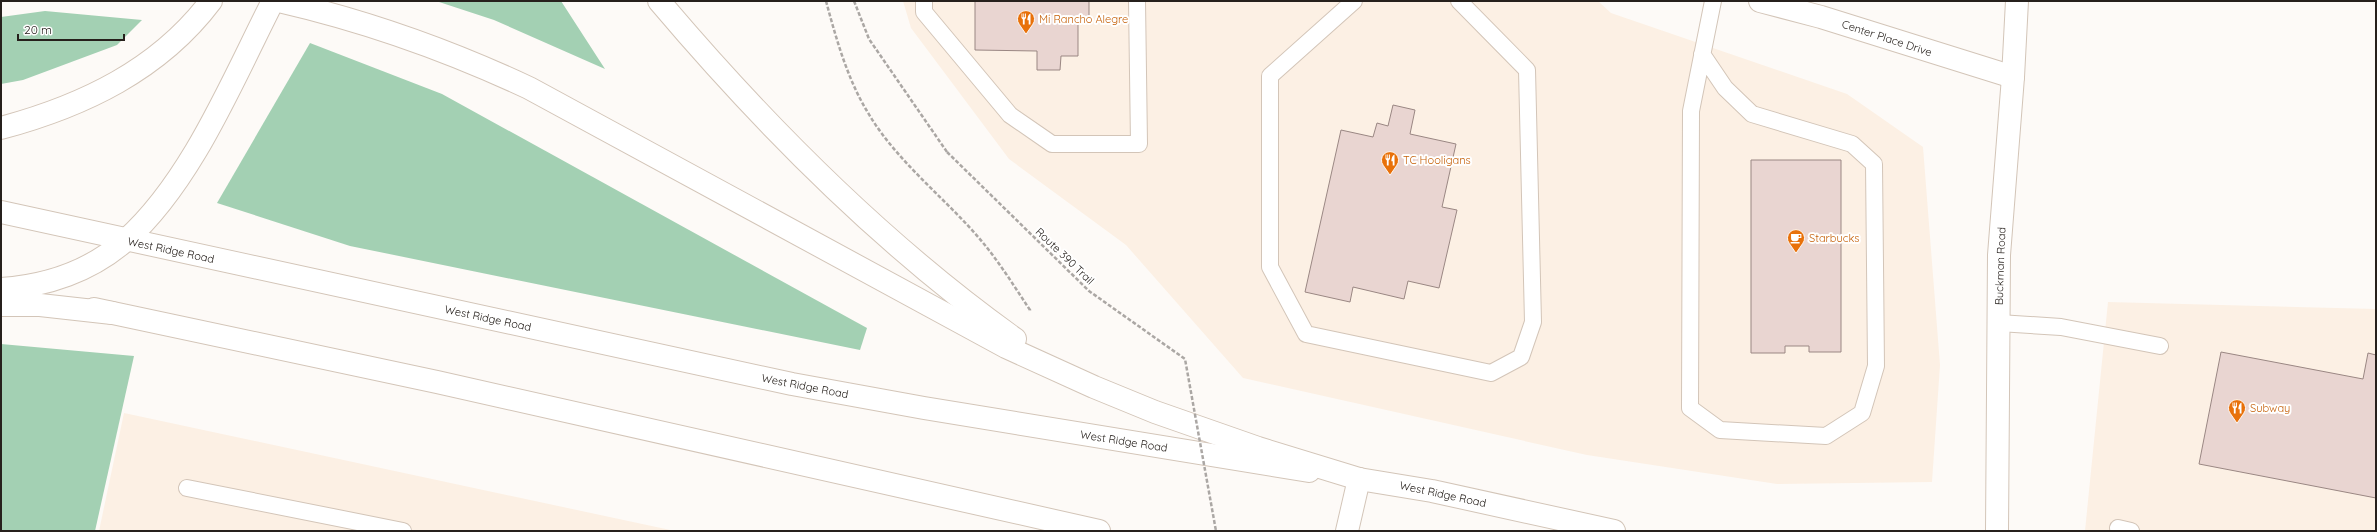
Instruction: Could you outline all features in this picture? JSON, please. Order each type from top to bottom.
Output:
[{"type":"main road","points":[[1,128],[65,108],[130,76],[173,43],[211,1]]},
{"type":"main road","points":[[1,289],[25,287],[68,275],[90,265],[126,240],[155,208],[184,170],[209,126],[273,1]]},
{"type":"main road","points":[[279,1],[336,15],[411,38],[469,61],[528,88],[962,325],[1094,387],[1221,436],[1359,479],[1347,531]]},
{"type":"main road","points":[[659,1],[762,115],[832,186],[916,262],[996,326],[1094,387]]},
{"type":"main road","name":"Center Place Drive","points":[[1760,1],[1821,17],[2013,77]]},
{"type":"main road","name":"Buckman Road","points":[[1997,531],[1999,255],[2013,77],[2017,1]]},
{"type":"main road","name":"West Ridge Road","points":[[1,212],[813,388],[924,408],[1432,491],[1614,531]]},
{"type":"main road","points":[[1,289],[437,382],[1099,531]]},
{"type":"main road","points":[[1,305],[40,305],[112,313]]},
{"type":"lane","points":[[924,1],[924,12],[1010,115],[1052,144],[1139,144],[1137,1]]},
{"type":"lane","points":[[1354,1],[1270,76],[1270,266],[1306,334],[1490,373],[1521,357],[1533,322],[1527,70],[1459,1]]},
{"type":"lane","points":[[1702,54],[1725,88],[1752,114],[1852,144],[1874,164],[1876,366],[1862,413],[1826,436],[1720,430],[1690,408],[1691,110],[1702,54],[1713,1]]},
{"type":"lane","points":[[1998,323],[2061,327],[2160,346]]},
{"type":"lane","points":[[187,488],[403,531]]},
{"type":"path","points":[[826,1],[837,43],[867,111],[888,142],[980,239],[1030,310]]},
{"type":"path","name":"Route 390 Trail","points":[[854,1],[869,39],[947,152],[1089,291],[1185,359],[1216,531]]},
{"type":"shaded area","points":[[903,1],[1598,1],[1611,13],[1847,94],[1923,147],[1940,365],[1932,482],[1777,484],[1587,455],[1243,378],[1126,245],[1009,159],[911,28]]},
{"type":"shaded area","points":[[2108,302],[2376,309],[2376,531],[2085,531]]},
{"type":"shaded area","points":[[124,413],[675,531],[99,531]]},
{"type":"green space","points":[[436,1],[561,1],[605,69],[494,20]]},
{"type":"green space","points":[[45,11],[142,20],[117,45],[23,80],[1,84],[1,17]]},
{"type":"green space","points":[[310,43],[442,94],[867,328],[860,350],[350,246],[217,203]]},
{"type":"green space","points":[[1,344],[134,356],[95,531],[1,531]]},
{"type":"building","name":"Mi Rancho Alegre","points":[[975,1],[1089,1],[1089,18],[1078,18],[1078,56],[1061,56],[1060,70],[1037,70],[1037,51],[975,50]]},
{"type":"building","name":"TC Hooligans","points":[[1393,105],[1415,110],[1410,134],[1456,144],[1442,207],[1457,210],[1439,288],[1408,281],[1404,299],[1353,287],[1350,302],[1305,292],[1341,130],[1373,137],[1377,123],[1388,126]]},
{"type":"building","name":"Starbucks","points":[[1751,160],[1841,160],[1841,352],[1809,352],[1809,346],[1785,346],[1785,353],[1751,353]]},
{"type":"building","points":[[2221,352],[2363,379],[2368,353],[2376,355],[2376,498],[2199,464]]},
{"type":"place","name":"Mi Rancho Alegre","points":[[1026,34]]},
{"type":"place","name":"TC Hooligans","points":[[1390,175]]},
{"type":"place","name":"Starbucks","points":[[1796,253]]},
{"type":"place","name":"Subway","points":[[2237,423]]}]
